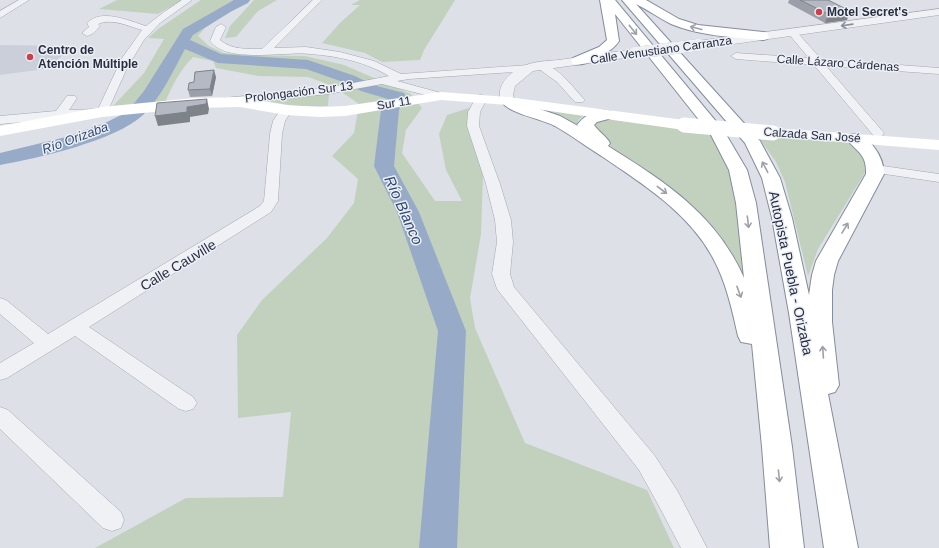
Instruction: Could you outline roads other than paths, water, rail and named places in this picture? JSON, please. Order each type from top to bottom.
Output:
[{"type":"main road","points":[[578,61],[604,50],[613,41],[608,8],[604,0]]},
{"type":"main road","name":"Autopista Puebla - Orizaba","points":[[609,0],[718,134],[738,170],[746,203],[777,447],[787,548]]},
{"type":"main road","name":"Autopista Puebla - Orizaba","points":[[627,0],[752,141],[771,178],[782,218],[801,312],[841,548]]},
{"type":"main road","points":[[638,0],[674,20],[691,27],[719,32],[763,36]]},
{"type":"main road","points":[[508,93],[514,105],[554,119],[645,177]]},
{"type":"main road","name":"Sur 11","points":[[0,131],[103,112],[215,102],[240,102],[286,110],[320,112],[345,111],[441,96],[484,98],[508,93],[607,115],[684,125]]},
{"type":"main road","points":[[607,115],[596,116],[589,119],[585,125],[587,129],[602,143],[675,200],[695,219],[718,247],[724,258],[740,293],[777,447]]},
{"type":"main road","name":"Calzada San José","points":[[684,125],[939,145]]},
{"type":"main road","points":[[835,516],[821,323],[820,283],[827,261],[872,181],[876,169],[868,150],[854,138]]},
{"type":"street","points":[[0,15],[25,0]]},
{"type":"street","points":[[0,120],[60,114],[103,112],[121,70],[139,39],[147,29],[188,0]]},
{"type":"street","points":[[264,51],[318,0]]},
{"type":"street","name":"Calle Venustiano Carranza","points":[[383,82],[387,79],[398,77],[543,67],[939,12]]},
{"type":"street","points":[[927,14],[939,17]]},
{"type":"street","points":[[87,33],[95,26],[92,23],[107,19],[147,29]]},
{"type":"street","points":[[221,27],[215,41],[220,46],[243,51],[299,50],[338,54],[387,70],[398,77]]},
{"type":"street","points":[[792,32],[815,61],[878,133]]},
{"type":"street","name":"Calle Lázaro Cárdenas","points":[[736,56],[939,71]]},
{"type":"street","points":[[543,67],[561,80],[579,100]]},
{"type":"street","points":[[508,93],[516,76],[529,68]]},
{"type":"street","points":[[383,82],[441,96]]},
{"type":"street","name":"Prolongación Sur 13","points":[[215,102],[342,89],[383,82]]},
{"type":"street","points":[[60,114],[71,98]]},
{"type":"street","points":[[484,98],[474,112],[474,126],[503,220],[505,242],[501,274],[506,289],[647,463],[669,500],[694,548]]},
{"type":"street","name":"Calle Cauville","points":[[0,373],[266,209],[271,201],[276,134],[279,121],[286,110]]},
{"type":"street","points":[[876,169],[939,178]]},
{"type":"street","points":[[0,304],[47,344]]},
{"type":"street","points":[[76,327],[186,402]]},
{"type":"street","points":[[0,416],[112,520]]},
{"type":"waterway","name":"Río Blanco","points":[[182,42],[188,32],[227,8],[244,0]]},
{"type":"waterway","name":"Río Orizaba","points":[[0,159],[73,141],[112,127],[127,119],[137,111],[150,95],[182,42]]},
{"type":"waterway","name":"Río Blanco","points":[[182,42],[218,58],[308,65],[349,79],[367,88],[398,97],[390,110],[384,166],[408,212],[452,331],[438,548]]},
{"type":"place","name":"Motel Secret's","points":[[819,12]]},
{"type":"place","name":"Centro de Atención Múltiple","points":[[30,57]]}]
